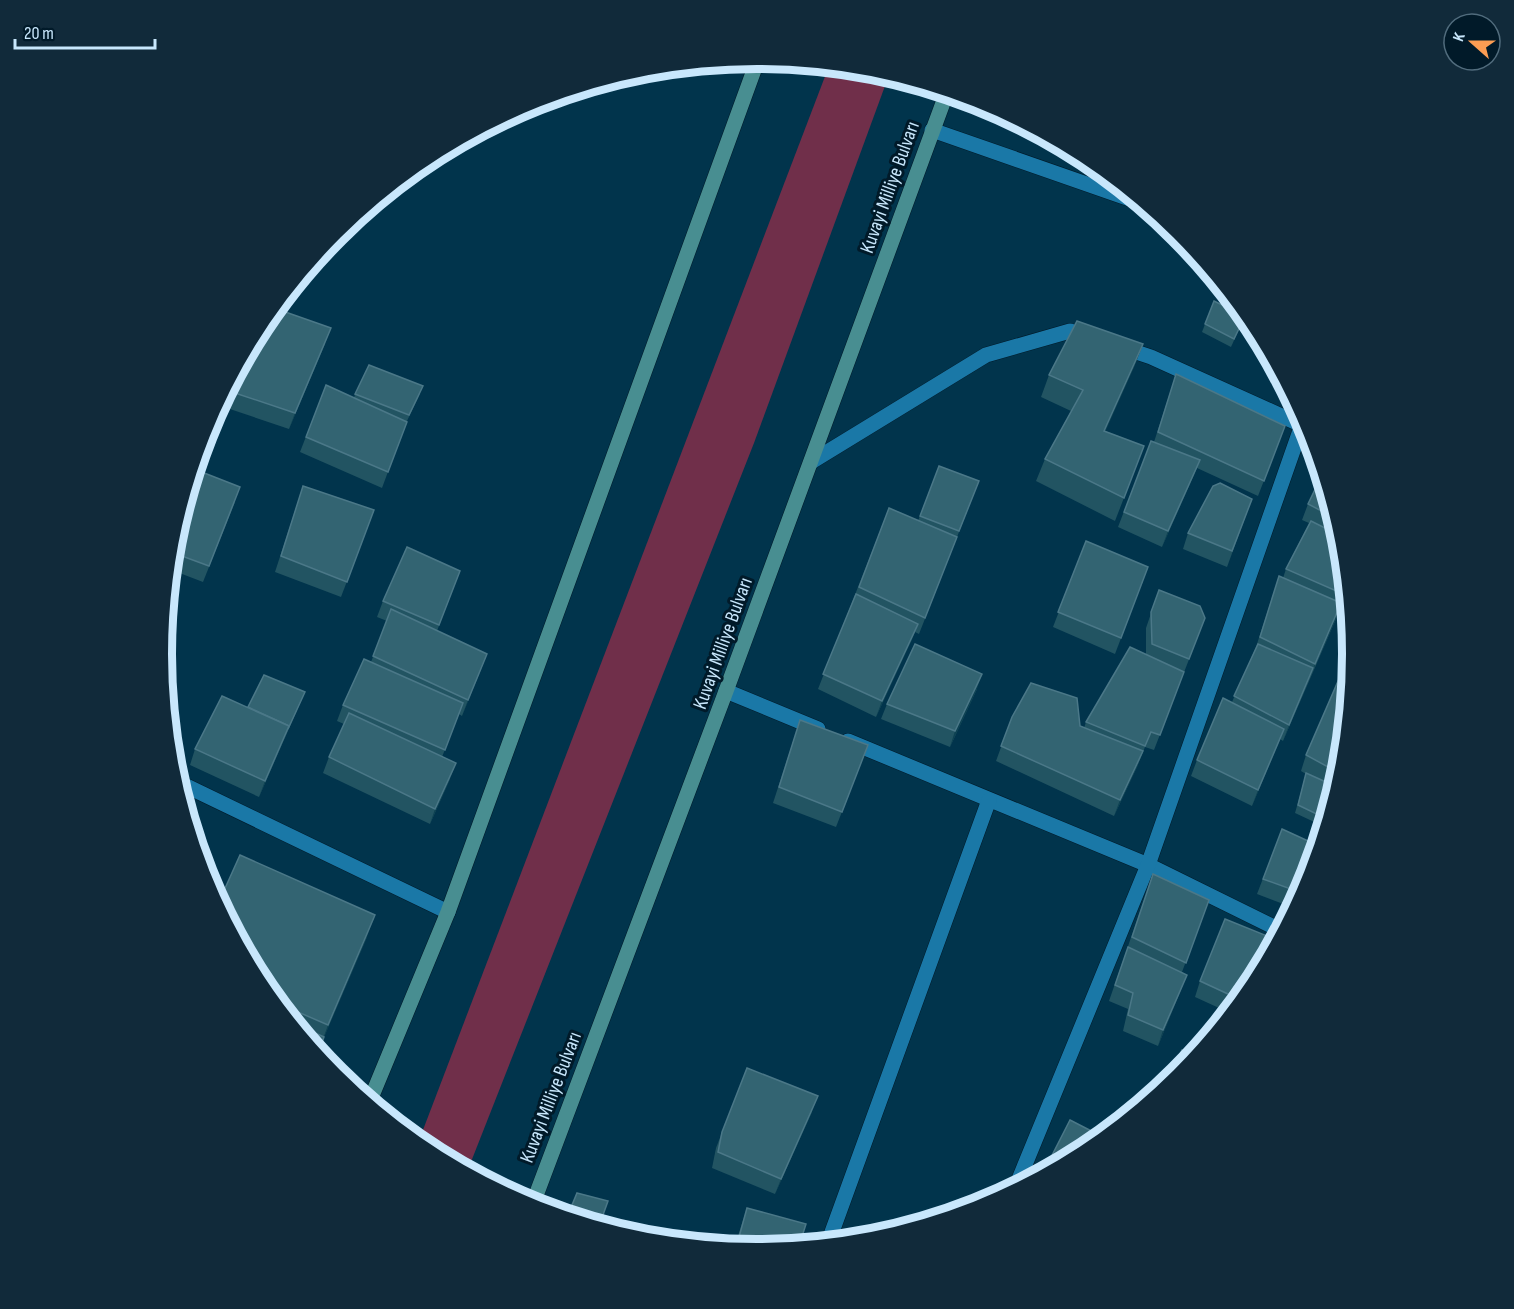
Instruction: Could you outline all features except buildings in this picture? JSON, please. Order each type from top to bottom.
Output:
[{"type":"main road","points":[[372,1096],[448,912],[754,69]]},
{"type":"main road","name":"Kuvayi Milliye Bulvarı","points":[[536,1196],[726,691],[943,99]]},
{"type":"street","points":[[932,130],[1120,196]]},
{"type":"street","points":[[811,462],[986,355],[1070,331],[1151,357],[1294,421]]},
{"type":"street","points":[[1019,1178],[1148,865],[1301,438]]},
{"type":"street","points":[[726,691],[1148,865],[1274,927]]},
{"type":"street","points":[[187,787],[448,912]]},
{"type":"street","points":[[831,1235],[989,800]]},
{"type":"shaded area","points":[[826,73],[886,84],[754,443],[470,1165],[422,1134]]}]
